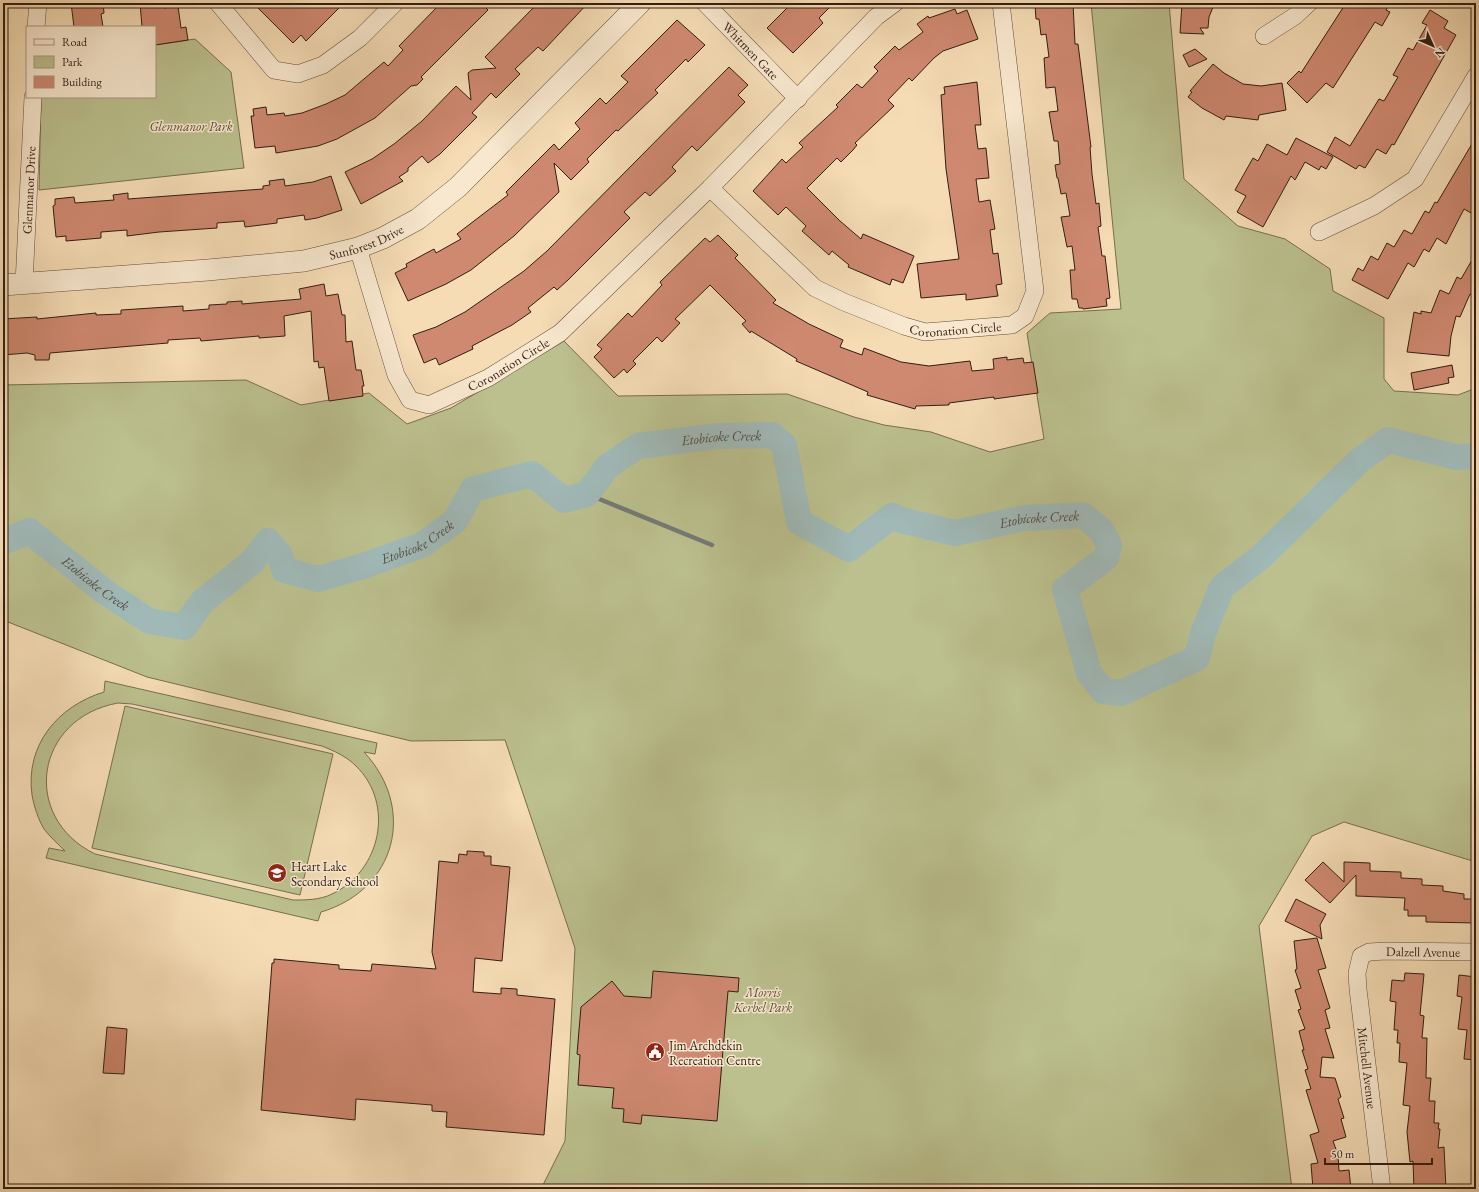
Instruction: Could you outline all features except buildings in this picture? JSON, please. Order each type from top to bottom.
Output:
[{"type":"street","points":[[36,26],[38,3]]},
{"type":"street","points":[[218,3],[274,70],[298,74],[323,65],[360,38],[395,3]]},
{"type":"street","name":"Sunforest Drive","points":[[3,285],[208,270],[304,261],[358,248],[383,238],[418,219],[458,187],[640,3]]},
{"type":"street","name":"Whitmen Gate","points":[[705,3],[798,99]]},
{"type":"street","name":"Coronation Circle","points":[[358,248],[396,375],[410,400],[429,405],[488,378],[560,333],[710,188],[876,17],[895,3]]},
{"type":"street","name":"Coronation Circle","points":[[710,188],[815,288],[844,302],[904,326],[925,332],[1012,325],[1025,316],[1035,291],[1001,3]]},
{"type":"street","points":[[1264,36],[1295,16],[1308,3]]},
{"type":"street","points":[[1319,232],[1374,206],[1415,179],[1476,76]]},
{"type":"street","name":"Glenmanor Drive","points":[[24,284],[33,98]]},
{"type":"street","name":"Dalzell Avenue","points":[[1370,952],[1476,952]]},
{"type":"street","name":"Mitchell Avenue","points":[[1370,952],[1361,956],[1357,973],[1382,1189]]},
{"type":"green space","name":"Morris Kerbel Park","points":[[1091,3],[1169,3],[1184,179],[1238,226],[1285,239],[1330,269],[1333,291],[1384,318],[1384,379],[1394,391],[1458,395],[1476,388],[1476,862],[1344,822],[1312,836],[1259,926],[1292,1189],[541,1189],[565,1141],[575,948],[505,740],[411,741],[147,677],[3,620],[3,385],[246,380],[301,405],[369,393],[407,424],[451,408],[564,341],[618,396],[787,394],[854,417],[884,425],[931,432],[990,452],[1044,439],[1027,333],[1050,313],[1121,309]]},
{"type":"green space","name":"Glenmanor Park","points":[[195,39],[231,72],[244,168],[39,190],[41,98],[156,98],[156,45]]},
{"type":"green space","points":[[105,681],[377,743],[375,754],[364,752],[380,774],[390,798],[393,822],[390,845],[382,867],[367,886],[347,901],[321,912],[318,921],[46,858],[49,848],[65,851],[44,829],[36,812],[32,795],[31,777],[34,760],[40,744],[48,730],[59,718],[72,707],[87,698],[104,692]],"holes":[[[118,703],[132,704],[322,746],[348,759],[356,766],[368,781],[376,799],[378,817],[377,836],[371,853],[362,870],[349,883],[332,894],[318,899],[293,900],[95,854],[71,838],[55,817],[47,794],[47,770],[54,748],[69,728],[90,712]]]},
{"type":"green space","points":[[125,706],[333,754],[300,895],[92,848]]},
{"type":"waterway","name":"Etobicoke Creek","points":[[3,542],[29,531],[105,592],[149,621],[184,627],[203,601],[252,562],[268,541],[280,555],[284,570],[318,579],[363,566],[422,545],[455,521],[473,489],[532,474],[564,500],[587,494],[608,466],[638,446],[718,436],[772,435],[784,445],[799,522],[849,549],[892,516],[901,520],[955,533],[1024,518],[1083,515],[1101,530],[1109,545],[1106,558],[1065,589],[1089,673],[1103,691],[1121,693],[1197,658],[1203,633],[1222,587],[1262,556],[1360,460],[1388,440],[1456,457],[1476,456]]},
{"type":"waterway","points":[[587,494],[712,545]]},
{"type":"place","name":"Heart Lake Secondary School","points":[[277,873]]},
{"type":"place","name":"Jim Archdekin Recreation Centre","points":[[655,1052]]}]
